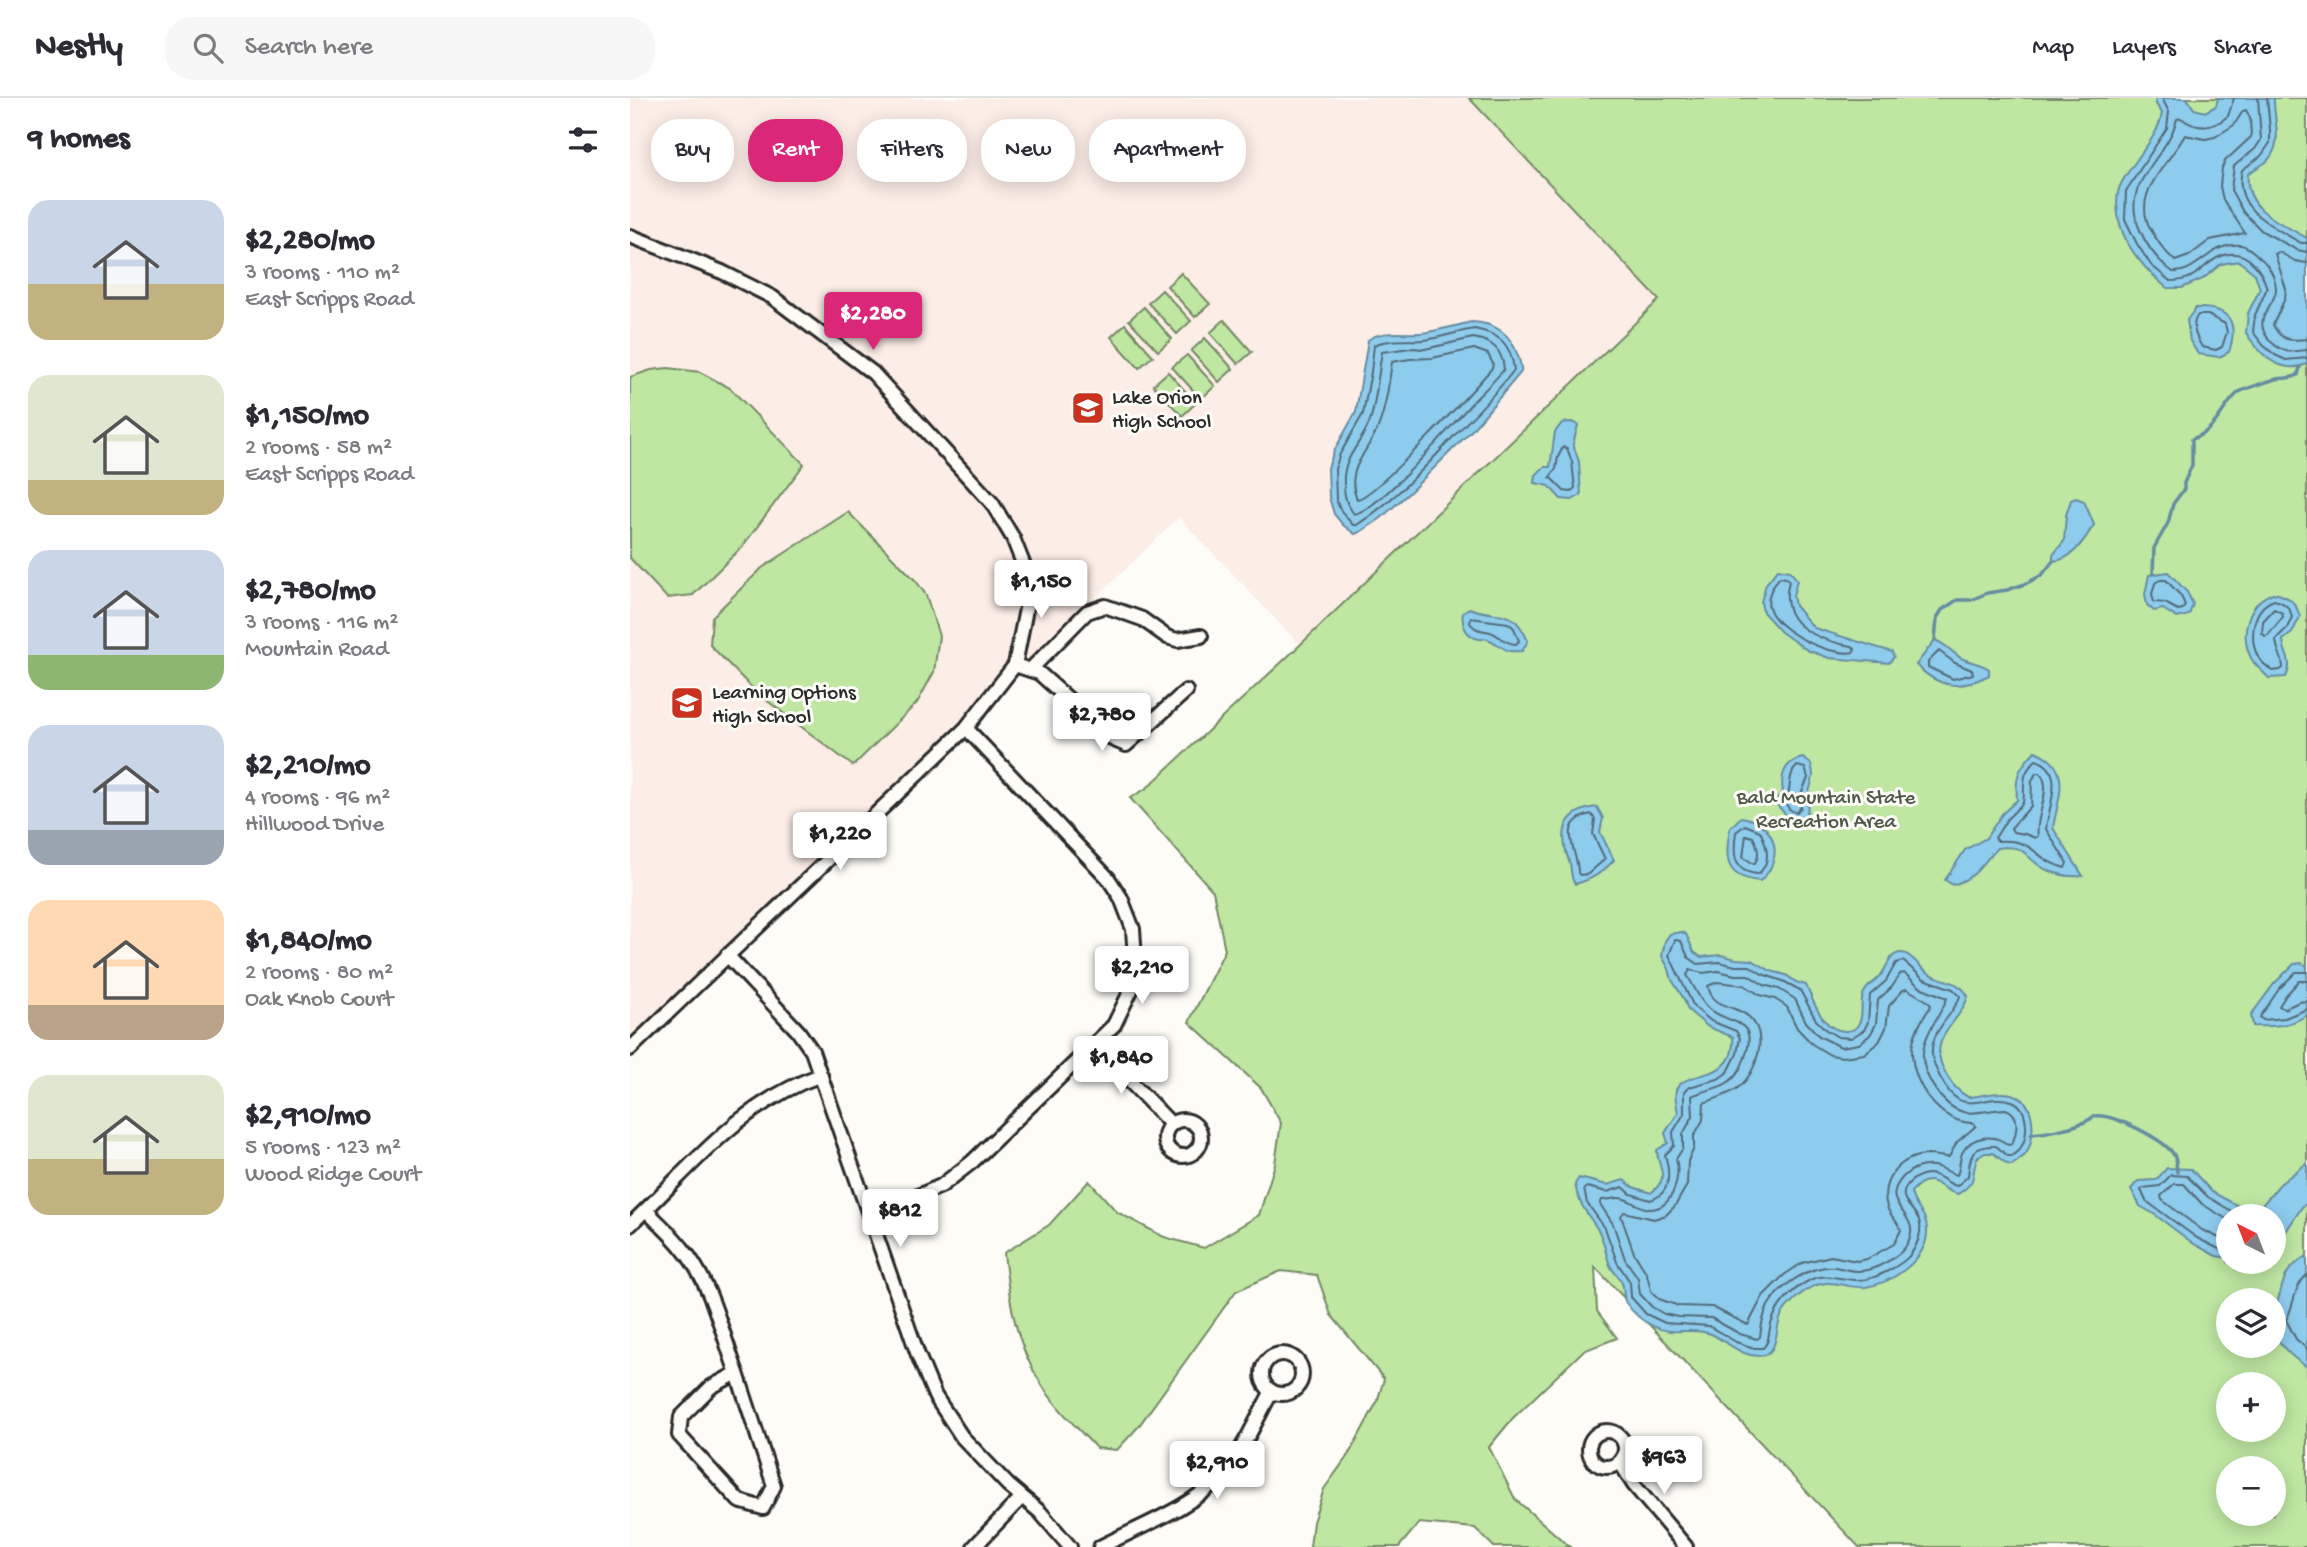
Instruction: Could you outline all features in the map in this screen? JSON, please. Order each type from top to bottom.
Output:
[{"type":"street","points":[[630,236],[723,272],[772,297],[873,373],[992,503],[1013,538],[1026,570],[1026,609],[1015,665],[966,728],[630,1049]]},
{"type":"street","points":[[1030,670],[1087,612],[1105,606],[1142,619],[1167,637],[1177,640],[1201,636]]},
{"type":"street","points":[[1015,665],[1039,673],[1114,740],[1126,745],[1186,691]]},
{"type":"street","points":[[871,1216],[941,1186],[972,1163],[1095,1045],[1114,1024],[1133,986],[1133,929],[1121,898],[1108,878],[966,728]]},
{"type":"street","points":[[727,955],[798,1031],[812,1051],[918,1355],[935,1396],[962,1437],[1040,1512],[1069,1547]]},
{"type":"street","points":[[1095,1045],[1171,1124]]},
{"type":"street","points":[[630,1225],[736,1121],[769,1098],[821,1076]]},
{"type":"street","points":[[646,1210],[684,1250],[714,1304],[737,1373],[774,1486],[763,1508],[739,1501],[678,1435],[681,1417],[711,1387],[737,1373]]},
{"type":"street","points":[[1100,1547],[1187,1502],[1222,1475],[1272,1391]]},
{"type":"street","points":[[1620,1462],[1634,1486],[1686,1547]]},
{"type":"street","points":[[974,1547],[1022,1497]]},
{"type":"shaded area","name":"Lake Orion High School","points":[[630,98],[1470,98],[1659,300],[1300,645],[1179,517],[1031,661],[990,692],[630,1041]]},
{"type":"green space","name":"Bald Mountain State Recreation Area","points":[[1469,98],[2307,98],[2307,1547],[1859,1547],[1595,1267],[1597,1311],[1617,1338],[1583,1351],[1513,1418],[1489,1447],[1515,1499],[1570,1547],[1494,1547],[1475,1528],[1419,1523],[1399,1547],[1310,1547],[1313,1522],[1324,1489],[1349,1454],[1377,1402],[1384,1379],[1331,1315],[1317,1275],[1281,1271],[1236,1291],[1138,1427],[1117,1450],[1096,1448],[1052,1400],[1031,1367],[1014,1320],[1004,1253],[1049,1225],[1089,1181],[1117,1212],[1164,1237],[1204,1248],[1259,1215],[1275,1164],[1281,1123],[1261,1088],[1189,1022],[1225,950],[1213,891],[1130,798],[1147,788],[1659,300]]},
{"type":"green space","points":[[1181,273],[1210,304],[1195,317],[1167,286]]},
{"type":"green space","points":[[1162,290],[1191,321],[1177,334],[1148,303]]},
{"type":"green space","points":[[1144,307],[1172,339],[1158,351],[1129,320]]},
{"type":"green space","points":[[1224,320],[1252,352],[1238,364],[1210,333]]},
{"type":"green space","points":[[1125,324],[1153,356],[1139,368],[1111,337]]},
{"type":"green space","points":[[1205,338],[1233,369],[1219,382],[1191,351]]},
{"type":"green space","points":[[1187,355],[1215,386],[1201,399],[1172,367]]},
{"type":"green space","points":[[668,368],[700,372],[730,388],[804,464],[742,547],[693,595],[667,598],[630,558],[630,377]]},
{"type":"green space","points":[[1168,372],[1196,403],[1182,416],[1153,385]]},
{"type":"green space","points":[[848,512],[916,581],[926,595],[939,636],[934,672],[917,703],[853,766],[757,693],[710,645],[712,617],[762,568]]},
{"type":"water","points":[[2155,98],[2187,98],[2194,109],[2205,112],[2216,106],[2218,98],[2274,98],[2277,131],[2275,147],[2266,162],[2248,174],[2248,186],[2252,197],[2266,214],[2307,238],[2307,364],[2297,367],[2279,365],[2264,355],[2246,333],[2248,313],[2260,289],[2255,274],[2239,261],[2221,264],[2203,279],[2182,288],[2167,288],[2146,268],[2129,246],[2119,220],[2118,192],[2124,177],[2158,127],[2162,113]]},
{"type":"water","points":[[2196,308],[2216,310],[2229,318],[2233,332],[2229,352],[2219,357],[2198,354],[2190,341],[2187,320]]},
{"type":"water","points":[[1471,322],[1488,324],[1506,335],[1515,348],[1521,372],[1472,430],[1410,492],[1380,519],[1355,534],[1334,514],[1329,497],[1328,468],[1334,451],[1356,412],[1368,340],[1381,334],[1421,333]]},
{"type":"water","points":[[1572,422],[1578,425],[1573,444],[1579,462],[1581,495],[1572,500],[1561,499],[1549,486],[1535,483],[1536,475],[1544,467],[1550,467],[1555,432],[1562,423]]},
{"type":"water","points":[[2076,498],[2084,501],[2094,525],[2072,553],[2053,561],[2053,555],[2064,541],[2066,515],[2071,500]]},
{"type":"water","points":[[1778,569],[1790,571],[1797,580],[1793,596],[1795,606],[1814,628],[1892,652],[1894,657],[1889,663],[1829,658],[1807,650],[1781,632],[1763,612],[1761,602],[1766,584]]},
{"type":"water","points":[[2168,572],[2187,592],[2193,604],[2189,615],[2177,618],[2163,609],[2154,611],[2147,605],[2145,594],[2149,575]]},
{"type":"water","points":[[2273,593],[2291,600],[2300,617],[2292,633],[2283,640],[2289,662],[2286,677],[2269,678],[2251,658],[2247,648],[2246,629],[2257,603]]},
{"type":"water","points":[[1469,608],[1510,617],[1522,629],[1528,641],[1522,651],[1508,650],[1488,639],[1470,635],[1463,620],[1463,612]]},
{"type":"water","points":[[1935,640],[1963,659],[1986,667],[1989,669],[1989,675],[1960,685],[1934,679],[1916,665]]},
{"type":"water","points":[[2035,751],[2055,765],[2059,774],[2060,794],[2053,828],[2083,876],[2050,871],[2024,852],[2007,847],[1997,848],[1978,870],[1961,882],[1953,885],[1945,880],[1965,850],[1986,838],[2002,814],[2017,800],[2019,773]]},
{"type":"water","points":[[1803,758],[1811,764],[1813,778],[1807,813],[1795,821],[1777,805],[1778,797],[1783,792],[1785,770],[1792,762]]},
{"type":"water","points":[[1597,807],[1603,818],[1600,832],[1614,860],[1596,875],[1575,884],[1565,843],[1566,826],[1576,814]]},
{"type":"water","points":[[1741,817],[1762,826],[1773,842],[1773,862],[1760,881],[1739,876],[1730,865],[1730,828]]},
{"type":"water","points":[[1670,934],[1686,934],[1694,952],[1701,957],[1721,955],[1752,960],[1806,985],[1825,1021],[1838,1030],[1846,1031],[1858,1025],[1863,995],[1891,958],[1901,953],[1908,955],[1932,975],[1960,986],[1968,996],[1941,1040],[1939,1050],[1940,1061],[1953,1084],[1968,1097],[1999,1093],[2017,1096],[2023,1100],[2031,1114],[2029,1149],[2012,1165],[1993,1153],[1985,1153],[1977,1158],[1971,1182],[1958,1194],[1930,1181],[1918,1185],[1911,1192],[1925,1219],[1927,1229],[1922,1250],[1907,1268],[1876,1285],[1853,1287],[1827,1283],[1810,1288],[1782,1314],[1772,1349],[1764,1355],[1750,1355],[1704,1332],[1658,1328],[1637,1315],[1626,1303],[1622,1283],[1610,1265],[1600,1234],[1576,1191],[1575,1184],[1579,1178],[1607,1185],[1624,1180],[1633,1187],[1651,1193],[1662,1177],[1657,1150],[1668,1143],[1665,1133],[1678,1113],[1676,1090],[1681,1083],[1719,1069],[1727,1062],[1732,1052],[1733,1037],[1708,1027],[1688,1010],[1662,956],[1665,941]]},
{"type":"water","points":[[2302,963],[2307,966],[2307,1015],[2282,1025],[2253,1026],[2251,1015],[2274,984],[2294,964]]},
{"type":"water","points":[[2307,1163],[2307,1203],[2286,1231],[2286,1204],[2262,1204],[2280,1184]]},
{"type":"water","points":[[2167,1168],[2191,1169],[2212,1192],[2234,1204],[2216,1204],[2216,1256],[2140,1206],[2131,1189],[2138,1181],[2156,1180]]},
{"type":"water","points":[[2307,1256],[2307,1367],[2286,1350],[2286,1288],[2281,1288],[2286,1274]]},
{"type":"waterway","points":[[2153,574],[2154,548],[2168,523],[2173,504],[2184,489],[2192,465],[2192,439],[2213,425],[2239,392],[2276,379],[2295,377],[2300,367]]},
{"type":"waterway","points":[[1935,640],[1937,618],[1942,610],[1957,600],[1971,600],[1987,593],[2025,584],[2042,575],[2053,561]]},
{"type":"waterway","points":[[2031,1134],[2055,1131],[2074,1126],[2094,1116],[2102,1116],[2125,1123],[2160,1142],[2175,1157],[2177,1172]]},
{"type":"place","name":"Lake Orion High School","points":[[1088,408]]},
{"type":"place","name":"Learning Options High School","points":[[687,703]]}]
